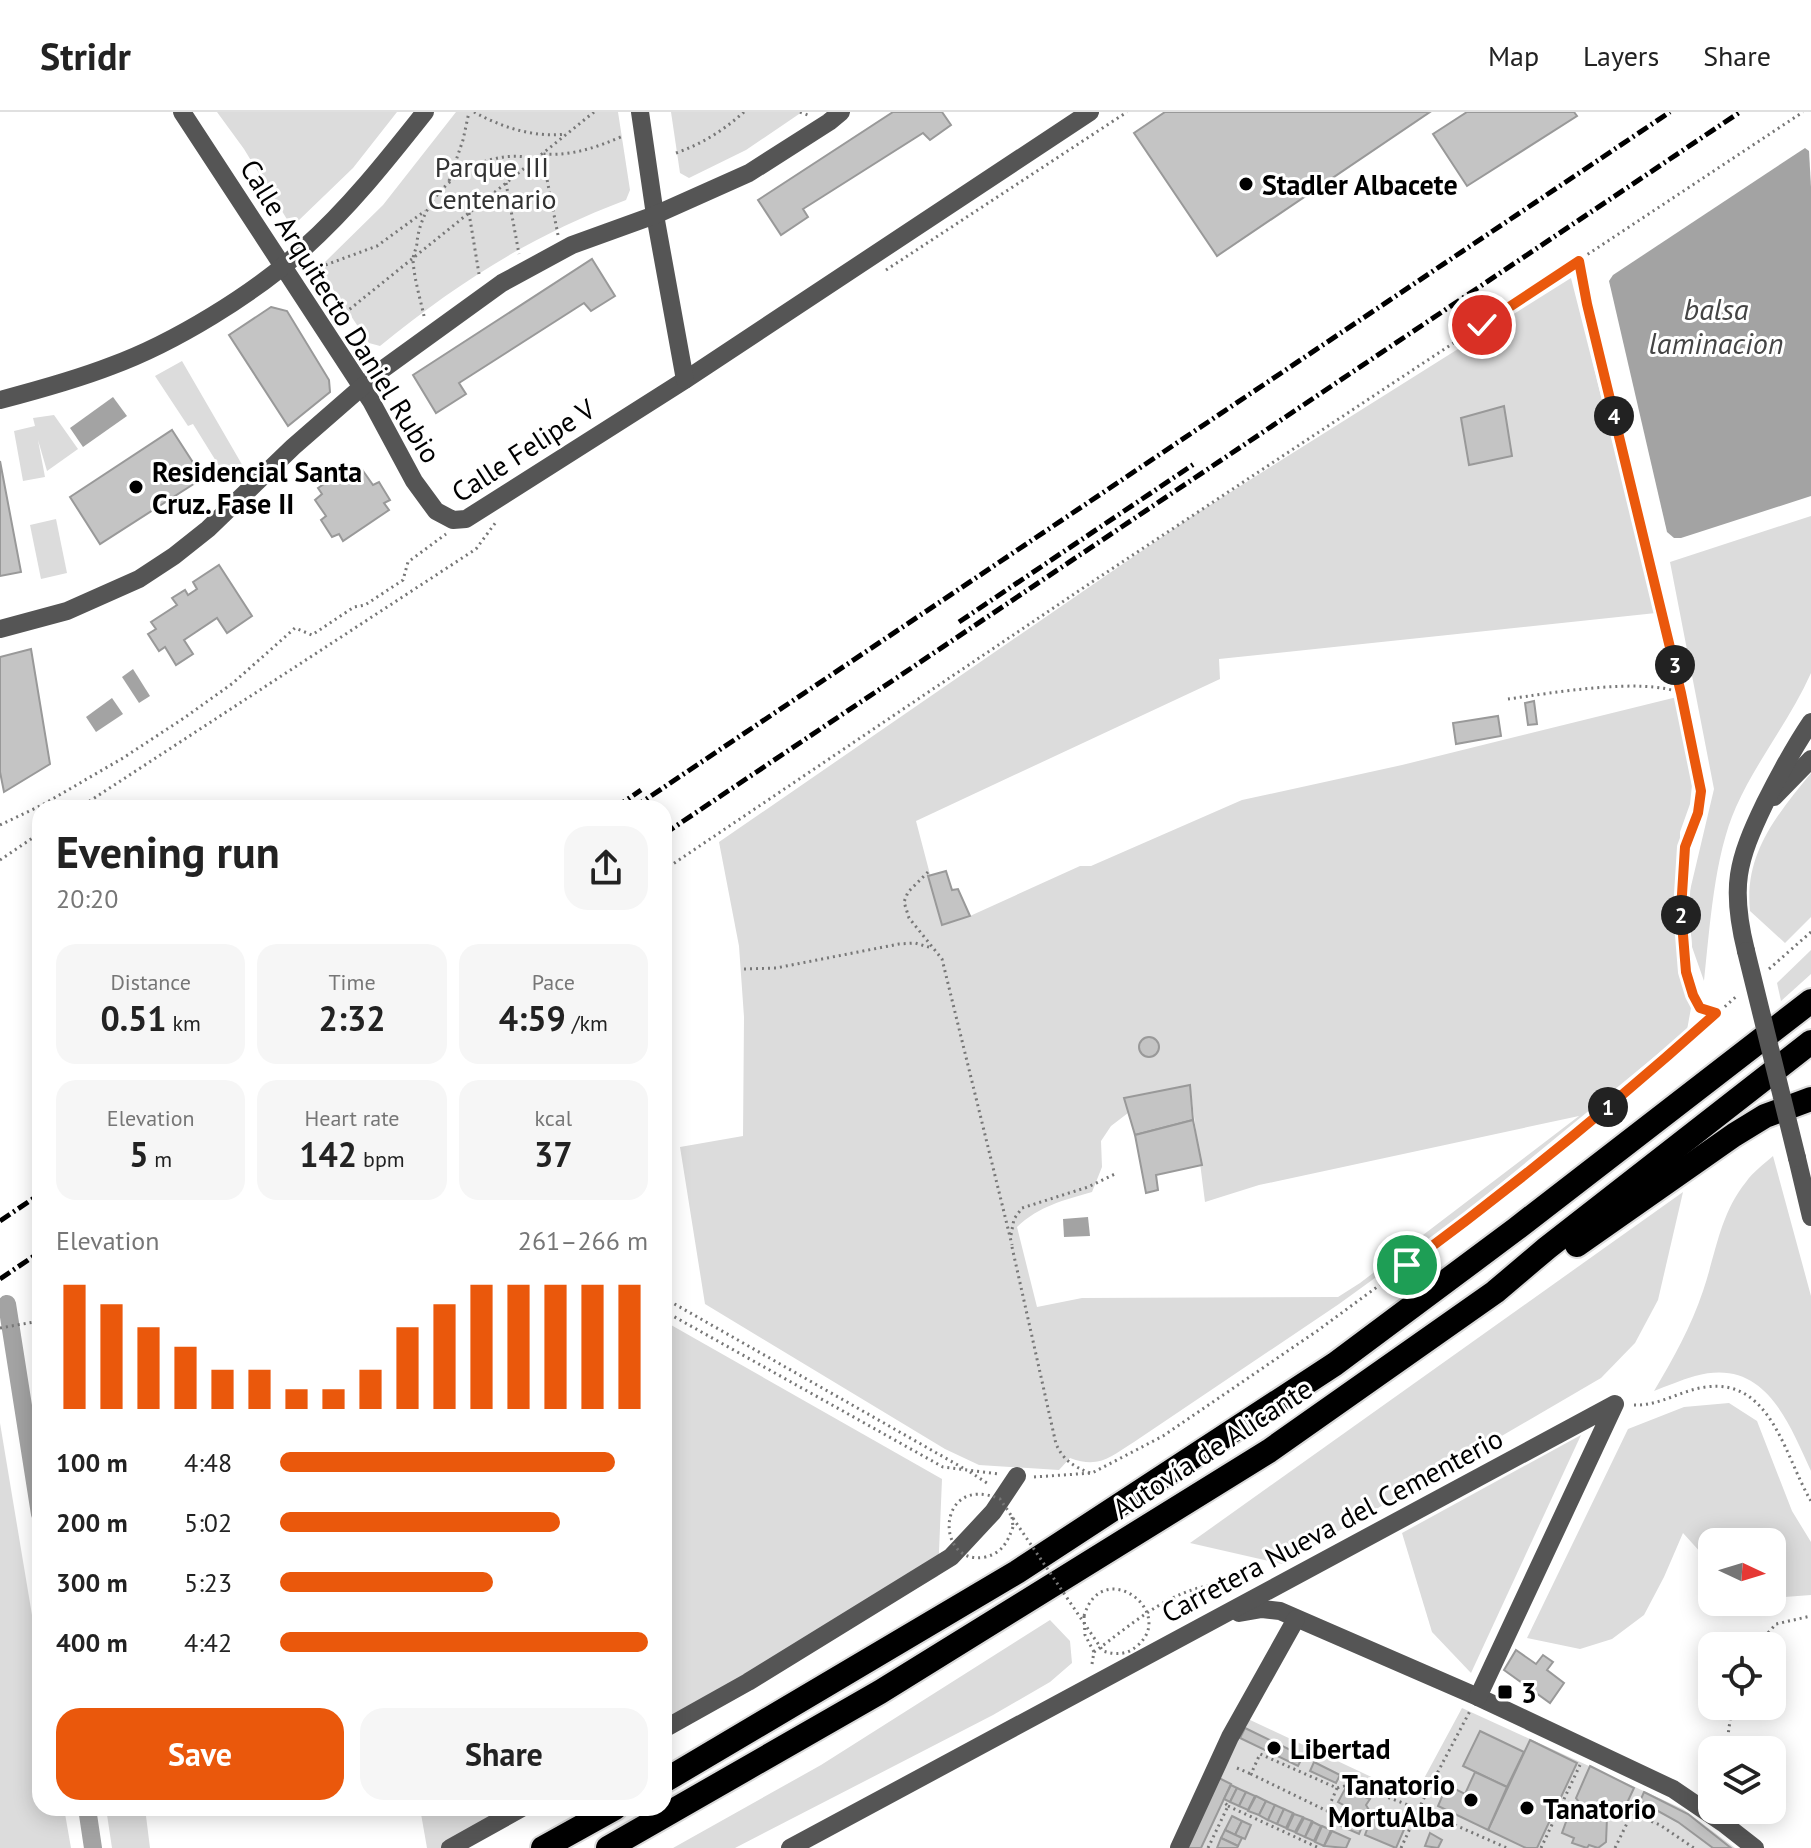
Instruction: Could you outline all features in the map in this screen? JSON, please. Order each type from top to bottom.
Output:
[{"type":"highway","name":"Autovía de Alicante","points":[[672,1776],[1017,1572],[1335,1364],[1516,1229],[1811,1001]]},
{"type":"highway","name":"Autovía de Alicante","points":[[672,1811],[866,1700],[1269,1451],[1495,1292],[1811,1042]]},
{"type":"highway","points":[[1495,1292],[1553,1262],[1765,1116],[1811,1099]]},
{"type":"highway","points":[[543,1848],[601,1816]]},
{"type":"highway","name":"Autovía de Alicante","points":[[608,1848],[664,1816]]},
{"type":"street","name":"Calle Arquitecto Daniel Rubio","points":[[182,112],[362,387],[414,481],[436,511],[453,520],[466,519]]},
{"type":"street","points":[[0,400],[62,384],[114,365],[162,343],[239,298],[304,249],[370,181],[425,112]]},
{"type":"street","points":[[640,112],[685,380]]},
{"type":"street","points":[[0,629],[67,611],[151,571],[208,529],[293,447],[362,387],[502,283],[572,245],[655,215],[749,173],[841,112]]},
{"type":"street","name":"Calle Felipe V","points":[[466,519],[685,380],[1084,116]]},
{"type":"street","points":[[1811,722],[1751,828],[1738,870],[1736,899],[1811,1217]]},
{"type":"street","points":[[1763,807],[1811,759]]},
{"type":"street","points":[[1478,1697],[1615,1404]]},
{"type":"street","name":"Carretera Nueva del Cementerio","points":[[790,1848],[1615,1404]]},
{"type":"street","points":[[672,1725],[748,1682],[951,1557],[993,1512],[1017,1476]]},
{"type":"street","points":[[1229,1613],[1262,1609],[1280,1611],[1478,1697],[1673,1789],[1755,1848]]},
{"type":"street","points":[[1179,1848],[1230,1737],[1296,1619]]},
{"type":"street","points":[[450,1848],[508,1816]]},
{"type":"path","points":[[424,316],[413,258],[421,221],[448,182],[471,112],[512,129],[556,135],[568,133]]},
{"type":"path","points":[[345,313],[594,112]]},
{"type":"path","points":[[676,153],[730,125],[744,112]]},
{"type":"path","points":[[877,276],[1127,112]]},
{"type":"path","points":[[672,865],[1092,582],[1803,112]]},
{"type":"path","points":[[542,154],[582,152],[623,136]]},
{"type":"path","points":[[542,154],[558,235]]},
{"type":"path","points":[[448,182],[489,160],[523,156],[536,159]]},
{"type":"path","points":[[506,183],[519,254]]},
{"type":"path","points":[[320,267],[377,246],[429,208]]},
{"type":"path","points":[[469,213],[479,274]]},
{"type":"path","points":[[1579,261],[1681,693],[1701,791],[1698,813],[1685,847],[1682,946],[1693,995],[1700,1008],[1716,1013]]},
{"type":"path","name":"Calle Felipe V","points":[[51,800],[184,718],[233,683],[295,628],[312,635],[403,580],[408,562],[466,519]]},
{"type":"path","points":[[91,800],[476,549],[495,522]]},
{"type":"path","points":[[1508,699],[1591,689],[1666,687],[1681,693]]},
{"type":"path","name":"Calle Felipe V","points":[[0,825],[32,810]]},
{"type":"path","points":[[0,860],[32,838]]},
{"type":"path","points":[[928,872],[908,892],[904,902],[909,918],[942,959],[1012,1245],[1056,1444],[1071,1465],[1092,1473]]},
{"type":"path","points":[[1761,976],[1811,932]]},
{"type":"path","points":[[744,969],[776,968],[915,943],[931,947],[942,959]]},
{"type":"path","points":[[672,1315],[943,1467],[1017,1476],[1092,1473],[1163,1436],[1317,1331],[1497,1199],[1654,1069],[1738,994]]},
{"type":"path","points":[[1012,1245],[1011,1230],[1022,1208],[1088,1187],[1117,1173]]},
{"type":"path","points":[[672,1303],[965,1469]]},
{"type":"path","points":[[0,1328],[32,1322]]},
{"type":"path","points":[[1615,1404],[1645,1406],[1706,1387],[1730,1388],[1751,1395],[1775,1426],[1811,1501]]},
{"type":"path","points":[[1013,1527],[1002,1549],[979,1558],[965,1555],[952,1542],[950,1514],[957,1501],[970,1495],[986,1493],[1000,1499],[1103,1651],[1125,1653],[1136,1648],[1147,1632],[1146,1608],[1134,1594],[1119,1589],[1096,1595],[1084,1616],[1085,1635],[1094,1652],[1160,1604],[1203,1586],[1237,1585],[1249,1602]]},
{"type":"path","points":[[1769,1632],[1776,1624],[1811,1616]]},
{"type":"path","points":[[1401,1848],[1478,1697]]},
{"type":"path","points":[[1541,1848],[1587,1747]]},
{"type":"path","points":[[1251,1774],[1260,1754],[1337,1788],[1352,1784],[1419,1809],[1507,1848]]},
{"type":"path","points":[[1235,1769],[1327,1811],[1337,1788]]},
{"type":"path","points":[[1223,1801],[1319,1848]]},
{"type":"path","points":[[1208,1848],[1228,1806]]},
{"type":"path","points":[[1615,1848],[1632,1813],[1660,1825],[1694,1848]]},
{"type":"path","points":[[1300,1848],[1304,1841]]},
{"type":"green space","points":[[217,112],[397,112],[353,168],[297,222],[288,221],[244,149]]},
{"type":"green space","name":"Parque III Centenario","points":[[456,112],[618,112],[630,190],[626,200],[558,229],[497,262],[438,301],[380,346],[369,343],[323,274],[325,262],[383,205]]},
{"type":"green space","points":[[671,112],[802,112],[746,150],[689,178],[680,173]]},
{"type":"green space","points":[[1571,278],[1656,613],[1219,659],[1220,679],[916,821],[943,924],[970,916],[1080,866],[1091,866],[1242,800],[1402,765],[1677,697],[1692,785],[1690,804],[1680,832],[1679,949],[1691,1008],[1687,1030],[1462,1215],[1339,1304],[1118,1452],[1097,1462],[1070,1458],[1059,1470],[979,1465],[945,1449],[705,1304],[680,1147],[743,1136],[744,1017],[739,946],[719,842],[1191,517]],"holes":[[[1190,1085],[1205,1202],[1259,1185],[1579,1116],[1338,1297],[1082,1298],[1037,1307],[1017,1227],[1043,1209],[1092,1192],[1102,1167],[1101,1141],[1111,1126],[1128,1113],[1124,1098]]]},
{"type":"green space","points":[[182,361],[244,468],[229,482],[193,424],[188,426],[155,376]]},
{"type":"green space","points":[[54,415],[78,449],[47,471],[38,440],[45,477],[23,481],[14,431],[35,426],[33,418]]},
{"type":"green space","points":[[1811,516],[1811,673],[1744,790],[1729,826],[1714,892],[1704,981],[1692,947],[1688,899],[1714,789],[1670,562]]},
{"type":"green space","points":[[56,519],[67,573],[41,579],[30,525]]},
{"type":"green space","points":[[1811,773],[1811,917],[1785,943],[1750,911],[1752,871],[1775,820]]},
{"type":"green space","points":[[1811,950],[1811,974],[1781,1001],[1777,983]]},
{"type":"green space","points":[[1773,1156],[1811,1296],[1811,1471],[1782,1413],[1756,1384],[1719,1372],[1695,1376],[1654,1391],[1693,1317],[1730,1207],[1749,1178]]},
{"type":"green space","points":[[1683,1192],[1658,1300],[1635,1343],[1601,1378],[1282,1564],[1190,1543]]},
{"type":"green space","points":[[672,1326],[942,1479],[938,1576],[672,1729]]},
{"type":"green space","points":[[1729,1403],[1757,1421],[1792,1511],[1811,1542],[1811,1595],[1786,1597],[1786,1528],[1698,1528],[1698,1550],[1683,1533],[1644,1615],[1612,1639],[1580,1649],[1527,1638],[1628,1429],[1684,1407]]},
{"type":"green space","points":[[0,1423],[32,1615],[32,1816],[65,1816],[71,1848],[0,1848]]},
{"type":"green space","points":[[1581,1435],[1471,1673],[1432,1632],[1402,1533]]},
{"type":"green space","points":[[1050,1620],[1070,1641],[1072,1663],[1050,1682],[993,1715],[735,1848],[673,1848],[821,1765]]},
{"type":"green space","points":[[1462,1708],[1683,1809],[1698,1820],[1698,1824],[1703,1824],[1735,1848],[1187,1848],[1248,1719],[1414,1797]]},
{"type":"green space","points":[[107,1816],[146,1816],[150,1848],[112,1848]]},
{"type":"green space","points":[[421,1816],[521,1816],[465,1848],[427,1848]]},
{"type":"water","name":"balsa laminacion","points":[[1805,148],[1809,151],[1811,187],[1811,496],[1674,538],[1667,532],[1609,281],[1613,275]]},
{"type":"water","points":[[113,397],[127,416],[83,447],[70,428]]},
{"type":"water","points":[[133,669],[150,696],[139,703],[122,677]]},
{"type":"water","points":[[112,698],[123,714],[96,732],[86,717]]},
{"type":"water","points":[[1088,1217],[1090,1236],[1064,1237],[1063,1219]]},
{"type":"building","points":[[893,112],[942,112],[951,125],[930,140],[923,133],[803,209],[808,217],[781,235],[758,200]]},
{"type":"building","name":"Stadler Albacete","points":[[1165,112],[1430,112],[1217,256],[1134,133]]},
{"type":"building","points":[[1467,112],[1574,112],[1577,116],[1467,186],[1433,134]]},
{"type":"building","points":[[592,259],[615,296],[591,311],[584,303],[459,383],[466,394],[436,413],[413,375]]},
{"type":"building","points":[[271,307],[287,311],[329,380],[330,392],[288,426],[229,335]]},
{"type":"building","points":[[1504,406],[1512,456],[1469,465],[1461,418]]},
{"type":"building","name":"Residencial Santa Cruz. Fase II","points":[[172,430],[203,478],[100,544],[70,497]]},
{"type":"building","points":[[0,461],[21,572],[0,576]]},
{"type":"building","points":[[351,466],[355,472],[361,468],[373,485],[379,482],[390,500],[384,503],[389,510],[343,541],[339,534],[332,537],[321,520],[326,516],[315,500],[322,494],[318,488]]},
{"type":"building","points":[[219,565],[252,616],[227,633],[217,618],[184,640],[193,654],[176,665],[165,647],[159,651],[148,634],[156,629],[151,622],[177,605],[172,598],[185,590],[188,595],[197,589],[193,582]]},
{"type":"building","points":[[31,649],[50,764],[4,792],[0,772],[0,657]]},
{"type":"building","points":[[1534,701],[1537,724],[1528,725],[1525,703]]},
{"type":"building","points":[[1498,716],[1501,736],[1456,744],[1453,723]]},
{"type":"building","points":[[946,871],[952,890],[958,889],[970,916],[942,925],[928,876]]},
{"type":"building","points":[[1145,1037],[1153,1037],[1159,1047],[1153,1057],[1145,1057],[1139,1051],[1139,1043]]},
{"type":"building","points":[[1190,1085],[1193,1120],[1135,1135],[1124,1098]]},
{"type":"building","points":[[1193,1120],[1202,1165],[1156,1175],[1158,1190],[1146,1193],[1135,1135]]},
{"type":"building","points":[[1516,1650],[1536,1664],[1543,1655],[1553,1662],[1547,1670],[1564,1683],[1550,1703],[1504,1670]]},
{"type":"building","name":"Libertad","points":[[1245,1728],[1303,1756],[1298,1766],[1240,1738]]},
{"type":"building","points":[[1480,1731],[1524,1752],[1507,1787],[1463,1766]]},
{"type":"building","name":"Tanatorio","points":[[1530,1740],[1577,1763],[1537,1848],[1526,1848],[1488,1830]]},
{"type":"building","points":[[1314,1762],[1340,1775],[1336,1783],[1310,1771]]},
{"type":"building","points":[[1590,1766],[1634,1788],[1621,1816],[1602,1818],[1602,1809],[1592,1804],[1585,1810],[1576,1798]]},
{"type":"building","name":"Tanatorio MortuAlba","points":[[1475,1772],[1507,1787],[1488,1830],[1438,1806],[1447,1785],[1465,1794]]},
{"type":"building","points":[[1219,1778],[1231,1784],[1201,1848],[1187,1848]]},
{"type":"building","points":[[1231,1785],[1237,1788],[1230,1802],[1224,1799]]},
{"type":"building","points":[[1237,1788],[1246,1792],[1239,1806],[1230,1802]]},
{"type":"building","points":[[1345,1789],[1370,1799],[1359,1834],[1334,1823],[1338,1813],[1343,1815],[1347,1807],[1338,1802]]},
{"type":"building","points":[[1246,1792],[1255,1796],[1248,1810],[1239,1806]]},
{"type":"building","points":[[1644,1792],[1688,1814],[1731,1848],[1713,1848],[1678,1822],[1640,1801]]},
{"type":"building","points":[[1256,1796],[1266,1801],[1259,1815],[1248,1811]]},
{"type":"building","points":[[1266,1801],[1275,1805],[1268,1820],[1259,1815]]},
{"type":"building","points":[[1592,1804],[1602,1809],[1601,1819],[1607,1818],[1606,1842],[1598,1848],[1572,1843],[1574,1838],[1562,1833],[1570,1811],[1577,1806],[1585,1810]]},
{"type":"building","points":[[1275,1805],[1284,1809],[1277,1824],[1268,1820]]},
{"type":"building","points":[[1284,1809],[1293,1813],[1286,1828],[1277,1824]]},
{"type":"building","points":[[1381,1813],[1406,1825],[1396,1848],[1365,1835],[1372,1816]]},
{"type":"building","points":[[1294,1814],[1303,1817],[1295,1832],[1287,1829]]},
{"type":"building","points":[[1232,1816],[1242,1821],[1235,1835],[1225,1830]]},
{"type":"building","points":[[1304,1818],[1312,1821],[1305,1837],[1296,1833]]},
{"type":"building","points":[[1242,1821],[1251,1825],[1245,1839],[1235,1835]]},
{"type":"building","points":[[1313,1822],[1321,1826],[1314,1841],[1305,1837]]},
{"type":"building","points":[[1322,1826],[1331,1830],[1324,1846],[1315,1842]]},
{"type":"building","points":[[1225,1830],[1242,1838],[1238,1846],[1221,1838]]},
{"type":"building","points":[[1332,1831],[1350,1839],[1346,1848],[1324,1846]]},
{"type":"building","points":[[1430,1833],[1442,1840],[1438,1848],[1425,1846]]},
{"type":"building","points":[[1221,1838],[1238,1846],[1237,1848],[1217,1848]]},
{"type":"waterway","points":[[7,1304],[32,1463]]},
{"type":"waterway","points":[[88,1816],[93,1848]]},
{"type":"railway","points":[[645,800],[1670,112]]},
{"type":"railway","points":[[672,829],[1740,112]]},
{"type":"railway","points":[[959,622],[1194,464]]},
{"type":"railway","points":[[627,800],[641,790]]},
{"type":"railway","points":[[0,1221],[32,1199]]},
{"type":"railway","points":[[0,1279],[32,1257]]},
{"type":"place","name":"Stadler Albacete","points":[[1246,184]]},
{"type":"place","name":"Residencial Santa Cruz. Fase II","points":[[136,487]]},
{"type":"place","name":"3","points":[[1505,1692]]},
{"type":"place","name":"Libertad","points":[[1274,1748]]},
{"type":"place","name":"Tanatorio MortuAlba","points":[[1471,1800]]},
{"type":"place","name":"Tanatorio","points":[[1527,1808]]},
{"type":"route","points":[[1407,1265],[1497,1199],[1654,1069],[1716,1013],[1700,1008],[1693,995],[1682,946],[1685,847],[1698,813],[1701,791],[1681,693],[1579,261],[1482,325]]}]
